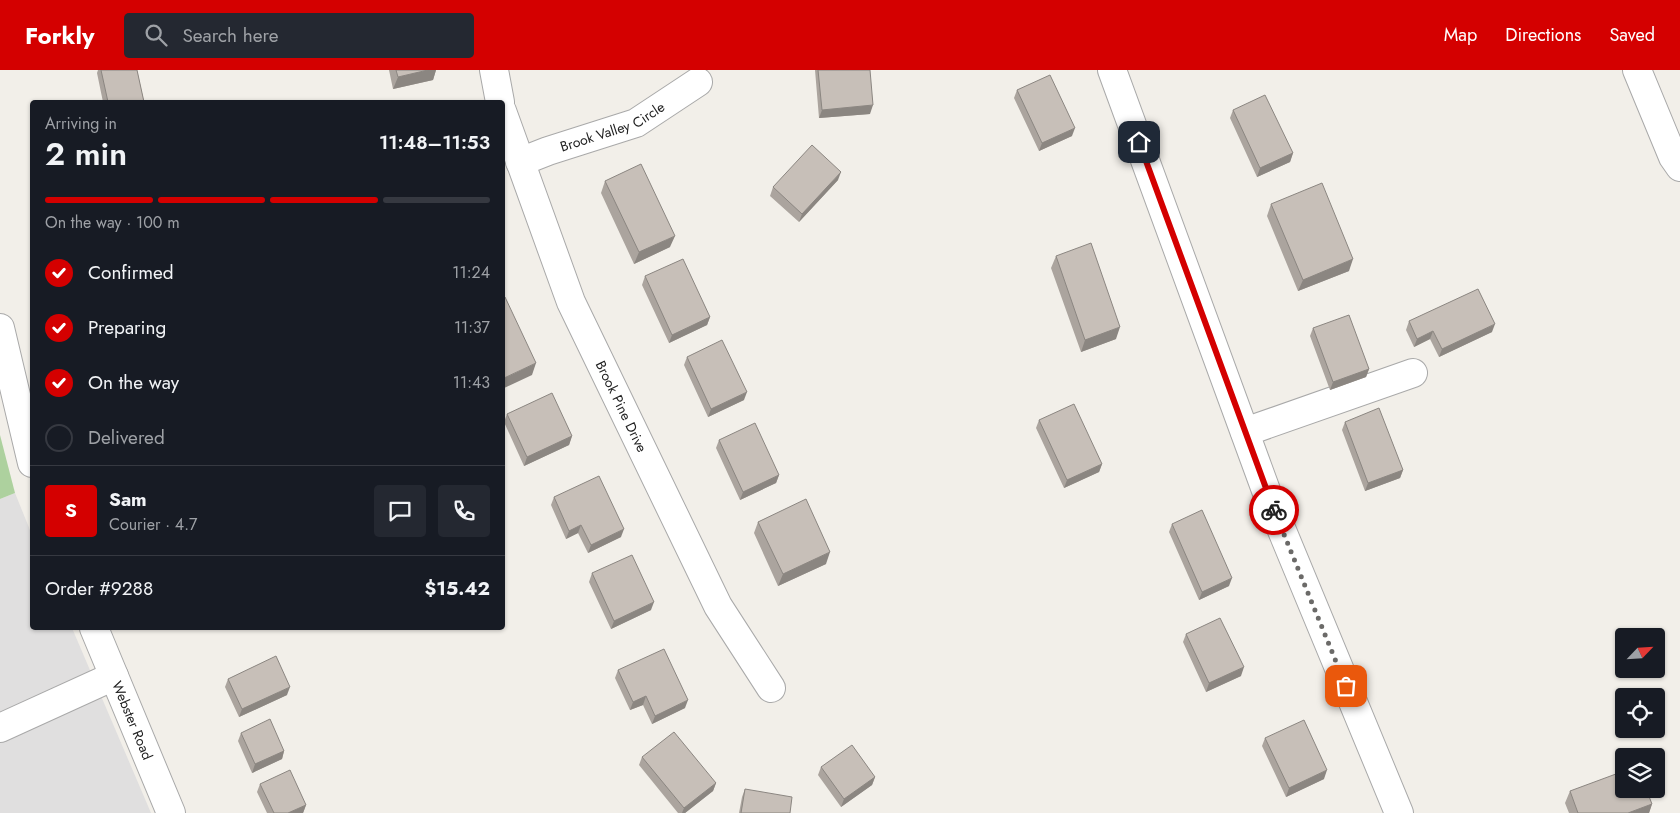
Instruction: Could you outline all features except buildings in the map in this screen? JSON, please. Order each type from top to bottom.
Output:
[{"type":"street","points":[[494,70],[500,100]]},
{"type":"street","points":[[1112,70],[1271,504],[1399,813]]},
{"type":"street","points":[[1637,70],[1673,157],[1680,168]]},
{"type":"street","name":"Brook Valley Circle","points":[[520,162],[548,151],[636,124],[698,82]]},
{"type":"street","name":"Brook Pine Drive","points":[[505,120],[571,302],[718,606],[771,688]]},
{"type":"street","points":[[0,328],[30,455]]},
{"type":"street","points":[[1245,432],[1413,373]]},
{"type":"street","name":"Webster Road","points":[[95,630],[171,813]]},
{"type":"street","points":[[0,728],[114,676]]},
{"type":"shaded area","points":[[15,493],[30,530],[30,630],[73,630],[151,813],[0,813],[0,499]]},
{"type":"green space","points":[[0,435],[15,493],[0,499]]},
{"type":"way so far","points":[[1274,510],[1346,686]]},
{"type":"route","points":[[1139,142],[1274,510]]}]
